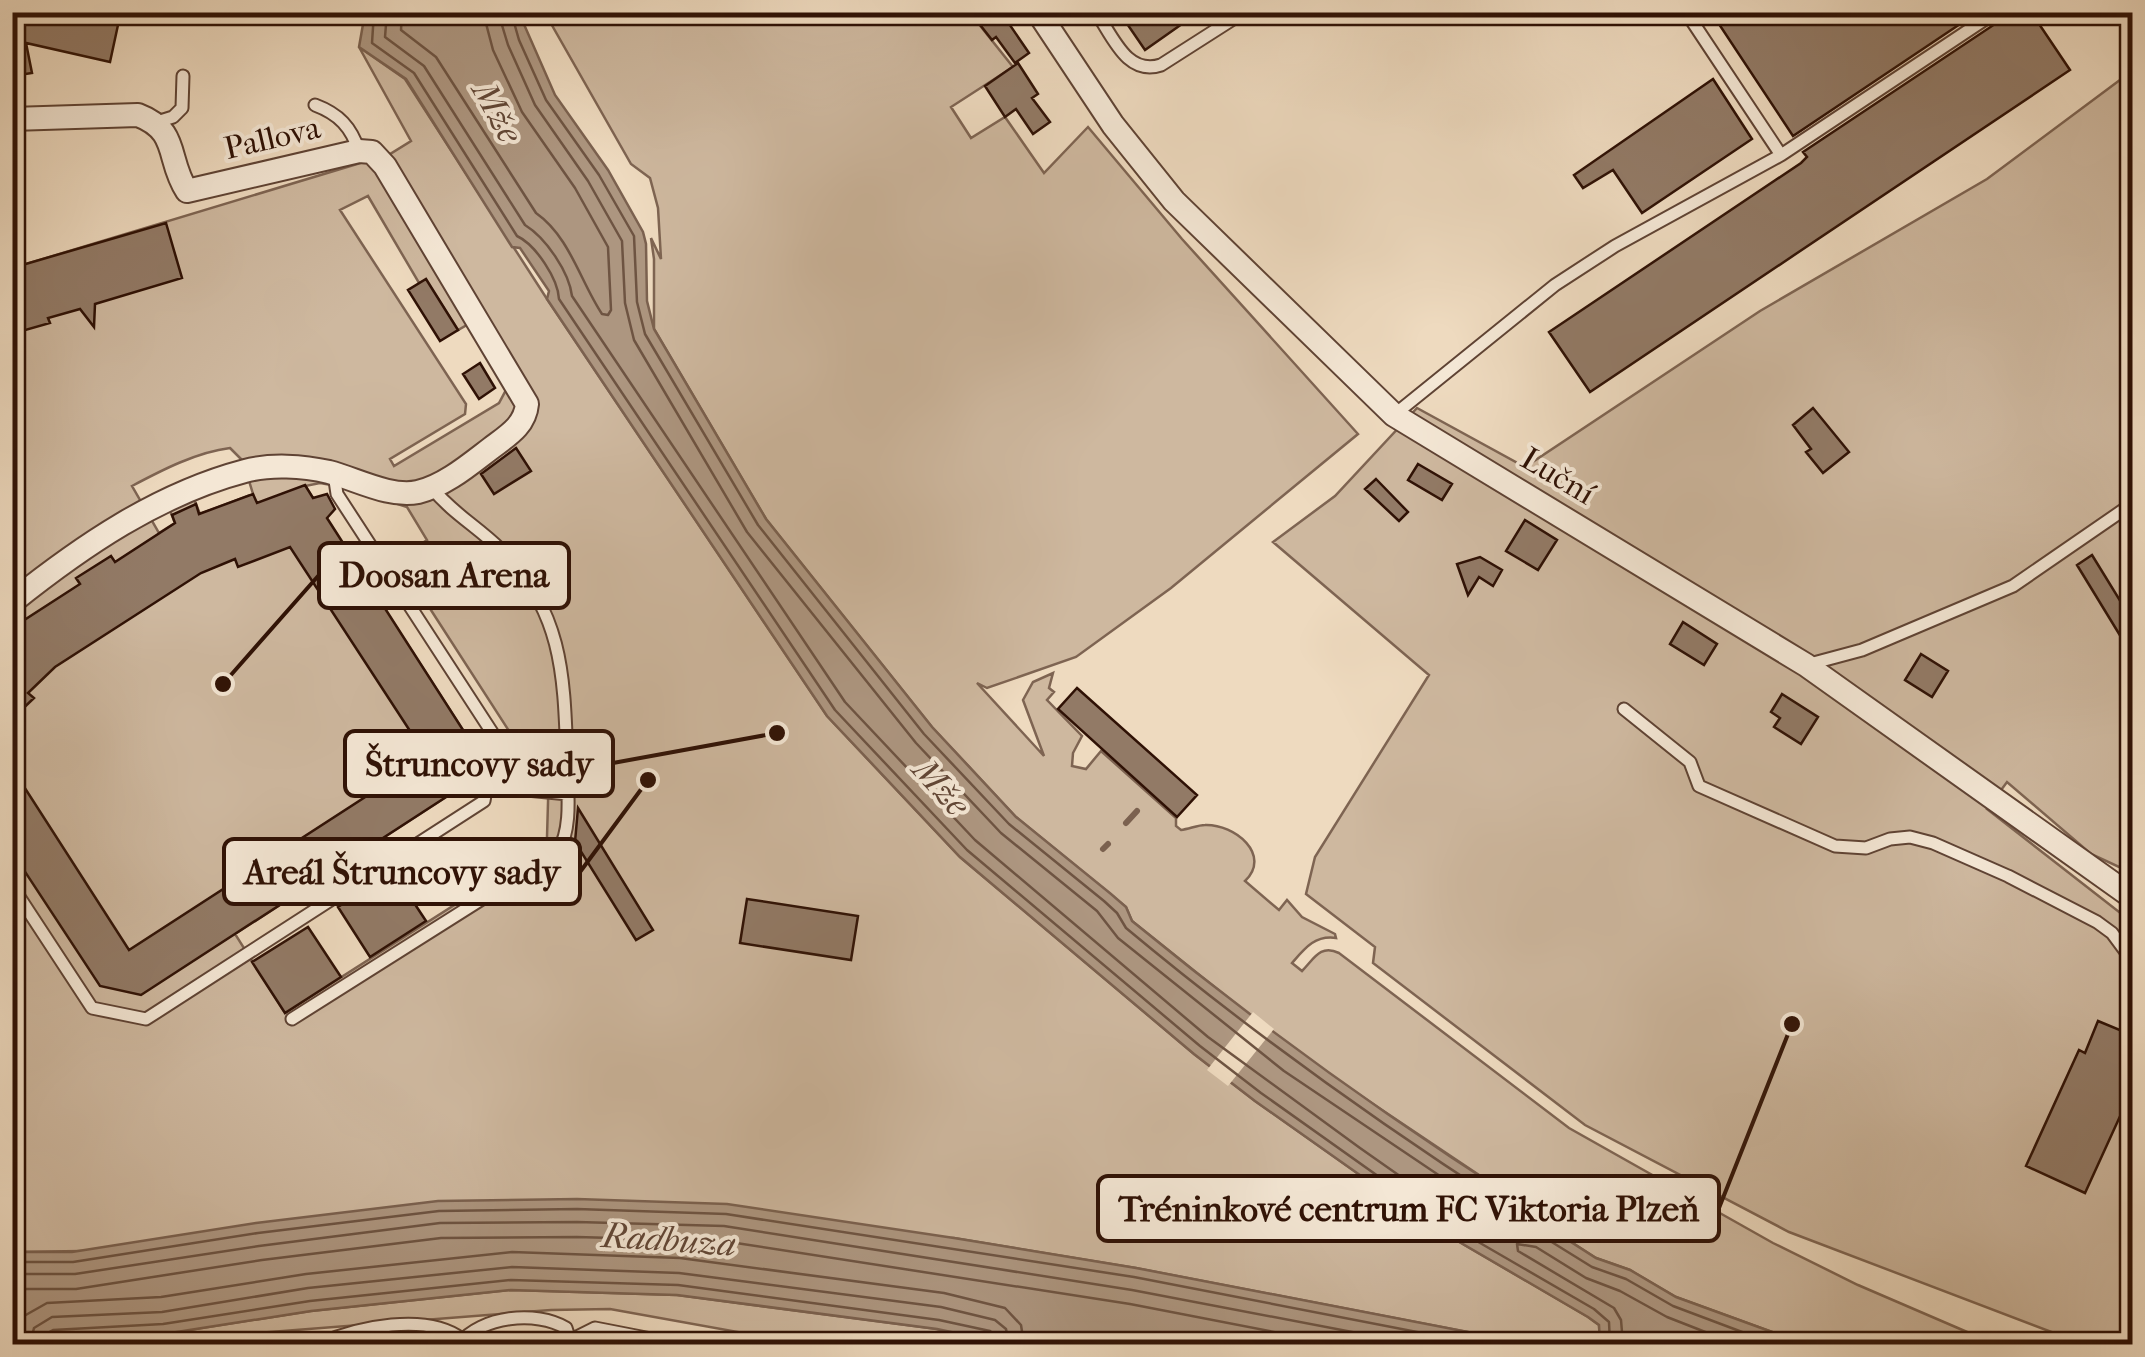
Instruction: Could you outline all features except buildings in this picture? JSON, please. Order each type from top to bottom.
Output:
[{"type":"street","name":"Luční","points":[[1038,12],[1113,125],[1174,201],[1394,415],[1806,664],[2132,897]]},
{"type":"street","points":[[12,118],[138,115],[157,122]]},
{"type":"street","name":"Pallova","points":[[157,122],[168,136],[180,180],[187,191],[366,151]]},
{"type":"street","points":[[12,602],[144,509],[174,495],[267,466],[334,474],[413,493],[432,488],[524,420],[527,404],[385,166],[366,151]]},
{"type":"lane","points":[[1096,12],[1126,58],[1149,68],[1162,65],[1244,12]]},
{"type":"lane","points":[[1686,12],[1781,155]]},
{"type":"lane","points":[[1394,415],[1555,285],[1615,246],[1781,155],[1996,12]]},
{"type":"lane","points":[[157,122],[173,117],[182,108],[183,76]]},
{"type":"lane","points":[[315,106],[342,120],[366,151]]},
{"type":"lane","points":[[12,886],[92,1008],[146,1019],[484,801],[495,737],[336,494],[334,474]]},
{"type":"lane","points":[[292,1020],[558,851],[563,843],[568,794],[562,666],[546,612],[503,552],[446,505],[432,488]]},
{"type":"lane","points":[[1806,664],[1862,650],[2013,586],[2132,504]]},
{"type":"lane","points":[[1624,709],[1690,762],[1699,786],[1835,846],[1866,848],[1910,837],[1933,843],[2097,922],[2112,933],[2132,960]]},
{"type":"lane","points":[[486,786],[568,794]]},
{"type":"lane","points":[[319,1344],[375,1329],[426,1325],[448,1329],[460,1342],[504,1320],[535,1317],[554,1320],[566,1328],[571,1342],[595,1328],[677,1344]]},
{"type":"shaded area","points":[[545,13],[970,13],[1013,67],[951,107],[971,138],[1005,117],[1044,173],[1088,127],[1182,239],[1358,434],[1171,588],[1076,657],[987,688],[977,683],[1044,756],[1023,700],[1033,682],[1053,673],[1049,688],[1054,692],[1047,700],[1082,736],[1073,753],[1072,766],[1086,769],[1101,751],[1176,818],[1176,826],[1181,830],[1216,826],[1238,835],[1252,852],[1254,861],[1245,881],[1279,910],[1287,900],[1302,917],[1335,934],[1336,938],[1311,944],[1297,957],[1292,963],[1302,971],[1322,952],[1339,953],[1569,1128],[1773,1243],[1858,1285],[1995,1344],[1805,1344],[1676,1297],[1630,1270],[1596,1258],[1546,1226],[1524,1219],[1512,1197],[1297,1053],[1132,921],[1126,907],[1016,817],[932,727],[766,519],[654,329],[651,238],[661,259],[658,208],[650,178],[631,164]]},
{"type":"shaded area","points":[[359,47],[405,79],[547,299],[827,716],[960,857],[1255,1101],[1432,1226],[1588,1317],[1599,1325],[1600,1344],[1530,1344],[1136,1268],[954,1238],[13,1252],[13,268],[390,154],[411,141]],"holes":[[[368,196],[419,283],[426,280],[458,330],[467,325],[507,388],[499,403],[394,466],[390,459],[465,414],[466,404],[340,210]],[[230,448],[243,461],[253,494],[200,514],[194,499],[169,508],[175,523],[159,533],[132,486],[205,453]],[[320,483],[348,488],[407,507],[427,540],[398,559],[520,748],[532,741],[549,768],[547,837],[539,851],[285,1013],[235,934],[463,786],[472,744],[305,486]]]},
{"type":"shaded area","points":[[2132,71],[2132,873],[2091,854],[2007,782],[1987,809],[2132,922],[2132,1344],[2083,1344],[1789,1232],[1585,1125],[1373,963],[1375,947],[1306,894],[1315,857],[1429,675],[1273,542],[1335,496],[1417,408],[1525,467],[1760,311],[1987,179]]},
{"type":"shaded area","points":[[511,1290],[677,1295],[937,1329],[1008,1344],[804,1344],[610,1309],[551,1310],[116,1344],[12,1341],[164,1334],[311,1311]]},
{"type":"water","name":"Mže","points":[[365,13],[519,13],[555,95],[608,170],[643,232],[647,301],[654,329],[766,519],[932,727],[1016,817],[1126,907],[1132,921],[1224,995],[1413,1132],[1512,1197],[1525,1219],[1546,1226],[1596,1258],[1630,1270],[1676,1297],[1805,1344],[1600,1344],[1599,1325],[1588,1317],[1432,1226],[1255,1101],[960,857],[827,716],[547,299],[549,291],[520,248],[512,247],[406,79],[359,47]]},
{"type":"water","name":"Radbuza","points":[[577,1199],[727,1204],[954,1238],[1136,1268],[1530,1344],[1008,1344],[937,1329],[677,1295],[511,1290],[311,1311],[164,1334],[13,1341],[13,1252],[72,1252],[256,1223],[438,1201]]},
{"type":"pier","points":[[1253,1012],[1274,1029],[1228,1086],[1207,1070]]},
{"type":"waterway","points":[[1126,823],[1137,811]]},
{"type":"waterway","points":[[1103,849],[1108,844]]},
{"type":"place","name":"Doosan Arena","points":[[223,684]]},
{"type":"place","name":"Štruncovy sady","points":[[777,733]]},
{"type":"place","name":"Areál Štruncovy sady","points":[[648,780]]},
{"type":"place","name":"Tréninkové centrum FC Viktoria Plzeň","points":[[1792,1024]]}]
